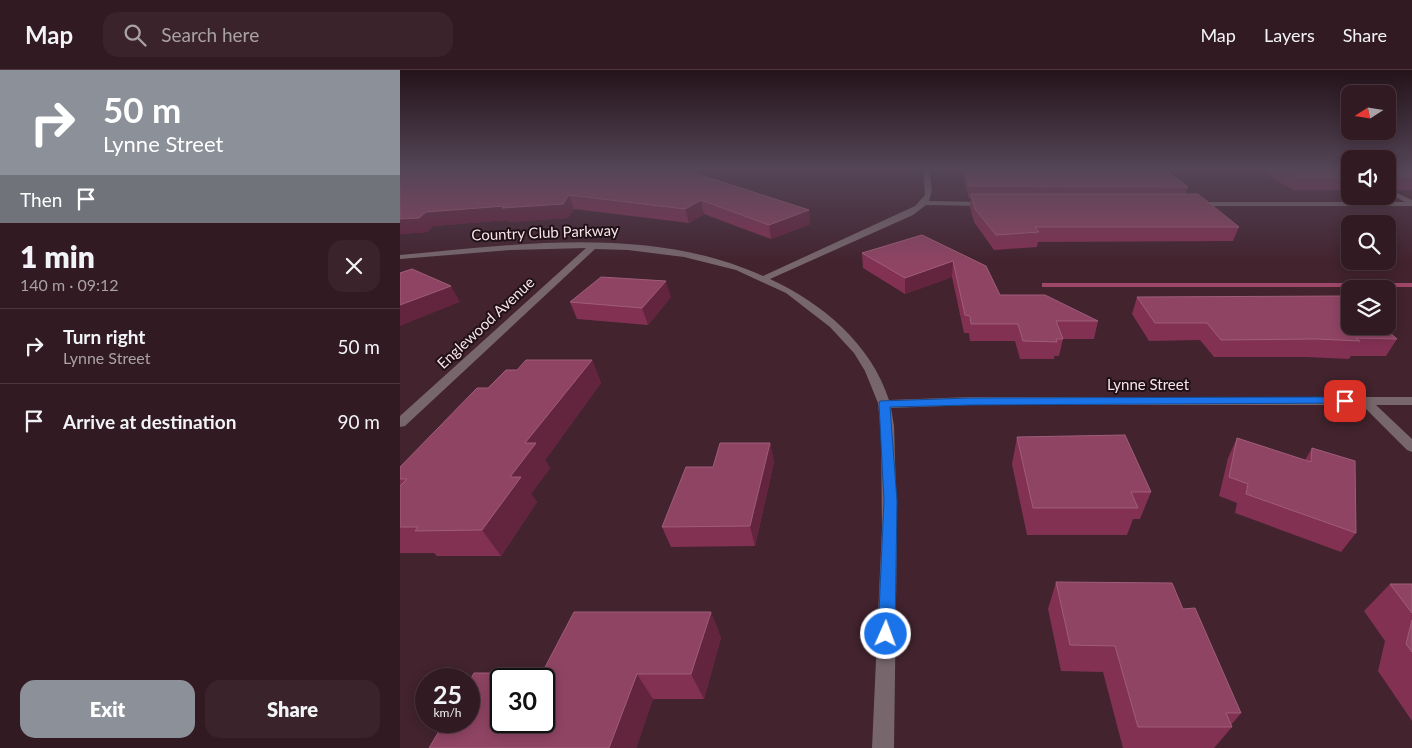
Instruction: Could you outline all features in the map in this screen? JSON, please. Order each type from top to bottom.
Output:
[{"type":"street","points":[[764,278],[910,213],[925,203],[927,200]]},
{"type":"street","points":[[925,203],[999,204]]},
{"type":"street","points":[[1183,204],[1412,204]]},
{"type":"street","name":"Country Club Parkway","points":[[400,257],[501,249],[593,246],[634,248],[682,254],[739,268],[764,278],[800,298],[840,331],[858,352],[873,376],[884,404],[890,501],[883,748]]},
{"type":"street","name":"Englewood Avenue","points":[[400,424],[593,246]]},
{"type":"street","name":"Lynne Street","points":[[884,404],[980,401],[1412,401]]},
{"type":"street","points":[[1365,401],[1412,447]]},
{"type":"building","points":[[400,200],[566,200],[563,204],[426,212],[419,218],[400,219]]},
{"type":"building","points":[[607,200],[777,200],[809,210],[769,225],[701,200],[685,209]]},
{"type":"building","points":[[973,200],[1205,200],[1239,227],[1035,227],[1039,232],[996,235],[975,209]]},
{"type":"building","points":[[922,235],[986,266],[1000,295],[1045,295],[1098,321],[1056,321],[1063,339],[1056,339],[1057,342],[1023,341],[1018,324],[971,324],[970,316],[965,315],[953,261],[905,278],[862,253]]},
{"type":"building","points":[[412,269],[451,286],[400,305],[400,273]]},
{"type":"building","points":[[601,277],[666,281],[642,308],[570,302]]},
{"type":"building","points":[[1341,296],[1341,335],[1392,335],[1397,339],[1356,338],[1360,341],[1316,339],[1221,340],[1207,323],[1155,323],[1137,297]]},
{"type":"building","points":[[526,360],[592,360],[525,443],[536,443],[510,477],[521,477],[482,530],[415,531],[418,527],[400,527],[400,486],[407,479],[400,479],[400,467],[477,388],[488,388],[506,370],[517,370]]},
{"type":"building","points":[[1125,435],[1151,492],[1131,492],[1138,508],[1033,508],[1017,437]]},
{"type":"building","points":[[1237,438],[1311,462],[1312,448],[1355,461],[1356,533],[1246,494],[1248,484],[1229,477]]},
{"type":"building","points":[[720,443],[770,443],[750,526],[662,527],[686,467],[713,467]]},
{"type":"building","points":[[1056,582],[1172,583],[1183,609],[1195,608],[1241,713],[1226,713],[1232,727],[1138,727],[1115,646],[1070,645]]},
{"type":"building","points":[[1390,584],[1412,584],[1412,613]]},
{"type":"building","points":[[574,612],[711,612],[691,674],[637,674],[609,748],[429,748],[438,733],[480,733],[480,673],[490,673],[490,733],[555,733],[555,668],[545,668]]},
{"type":"building","points":[[1412,620],[1412,652],[1406,644]]},
{"type":"waterway","points":[[1045,285],[1412,285]]},
{"type":"route","points":[[886,634],[890,501],[884,404],[1345,401]]}]
